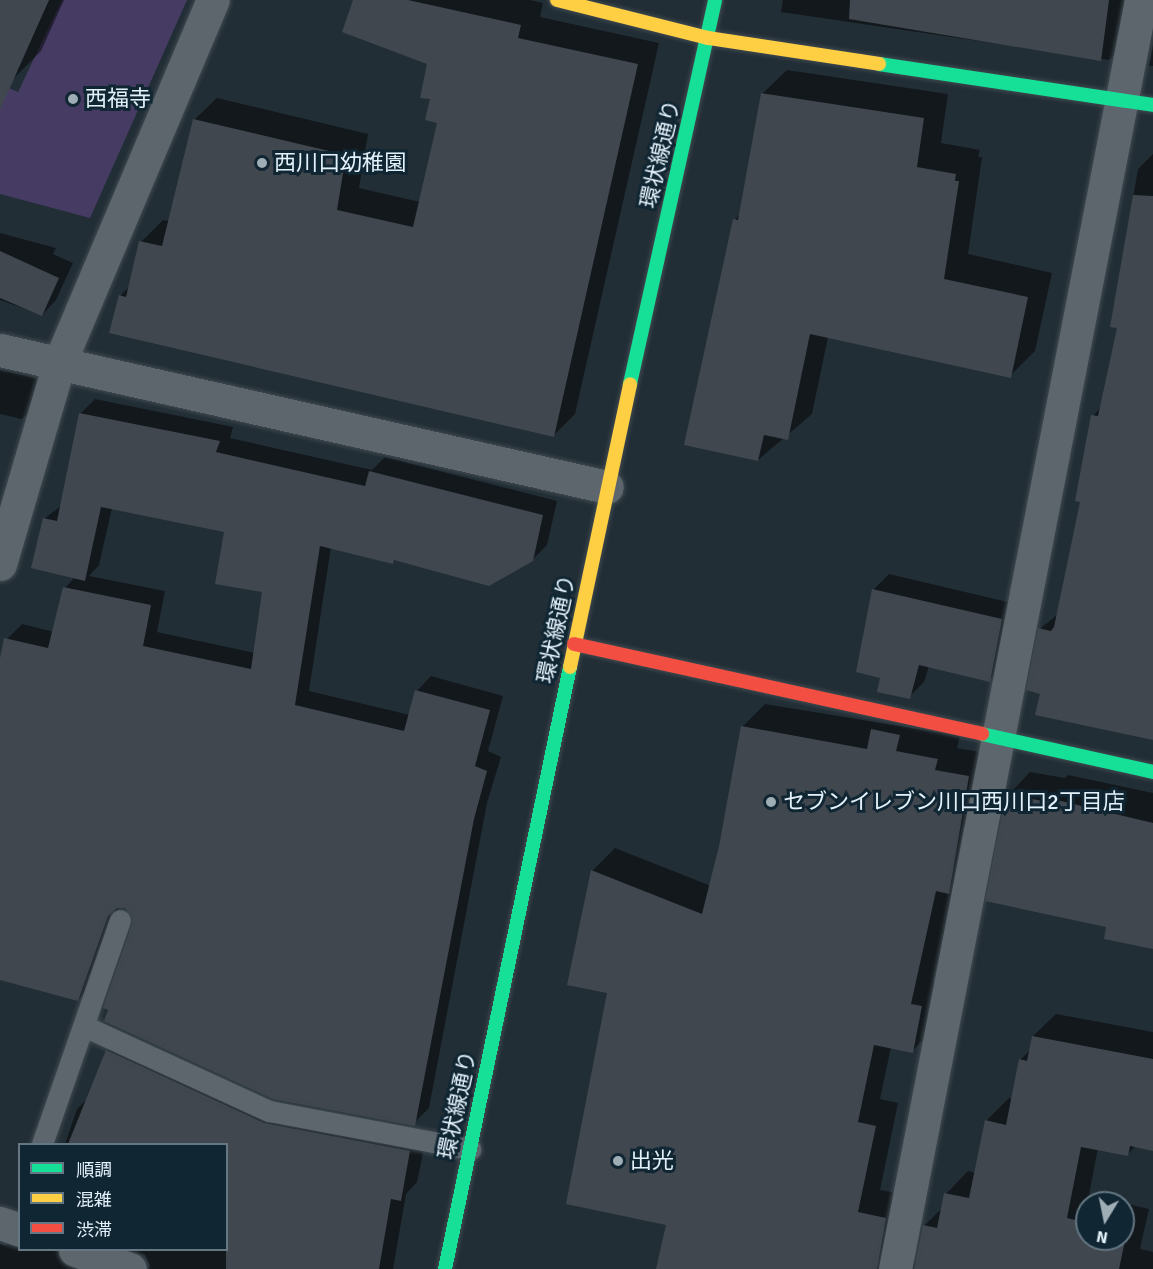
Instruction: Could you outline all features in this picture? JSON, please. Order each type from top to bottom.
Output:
[{"type":"main road","points":[[557,0],[708,38],[1137,103]]},
{"type":"main road","name":"環状線通り","points":[[445,1269],[607,487],[715,0]]},
{"type":"main road","points":[[574,644],[1153,772]]},
{"type":"street","points":[[0,564],[59,364],[213,0]]},
{"type":"street","points":[[895,1269],[999,737],[1137,103],[1141,0]]},
{"type":"street","points":[[0,350],[607,487]]},
{"type":"street","points":[[78,1251],[130,1269]]},
{"type":"lane","points":[[42,1143],[120,920]]},
{"type":"lane","points":[[84,1026],[269,1112],[470,1149]]},
{"type":"shaded area","name":"西福寺","points":[[62,0],[187,0],[90,218],[0,194],[0,84],[18,92]]},
{"type":"building","points":[[0,0],[49,0],[0,110]]},
{"type":"building","points":[[353,0],[408,0],[521,25],[518,38],[638,64],[554,437],[109,333],[119,295],[126,297],[139,241],[162,246],[193,119],[346,155],[337,210],[413,227],[437,123],[425,120],[430,99],[420,98],[427,64],[342,32]]},
{"type":"building","points":[[850,0],[1109,0],[1101,61],[849,19]]},
{"type":"building","points":[[761,93],[924,118],[917,167],[956,174],[955,181],[959,181],[944,279],[1028,297],[1011,378],[810,334],[788,440],[764,435],[758,461],[684,445],[733,219],[738,220]]},
{"type":"building","points":[[1133,195],[1153,196],[1153,740],[1035,715],[1040,694],[1026,690],[1038,628],[1051,631],[1054,627],[1080,502],[1075,501],[1091,415],[1098,416],[1117,328],[1110,327]]},
{"type":"building","points":[[0,251],[59,278],[42,316],[0,298]]},
{"type":"building","points":[[79,413],[220,441],[216,452],[365,486],[369,471],[543,515],[533,561],[489,586],[394,560],[393,564],[320,546],[295,705],[404,731],[415,690],[490,710],[475,766],[487,771],[474,819],[415,1126],[273,1099],[104,1021],[108,1010],[103,1008],[132,924],[132,917],[125,908],[117,908],[108,916],[78,1001],[0,980],[0,658],[4,638],[48,648],[63,587],[151,605],[143,646],[251,669],[262,592],[215,584],[224,532],[101,507],[85,581],[31,568],[43,518],[57,521]]},
{"type":"building","points":[[872,589],[1002,619],[990,682],[919,665],[910,699],[877,692],[880,678],[856,672]]},
{"type":"building","points":[[741,726],[867,749],[871,729],[900,735],[896,751],[938,759],[935,770],[969,776],[949,894],[936,891],[911,1004],[922,1006],[913,1053],[874,1045],[858,1122],[876,1126],[858,1212],[886,1218],[877,1269],[656,1269],[666,1225],[566,1204],[607,993],[567,985],[591,870],[702,914],[719,846]]},
{"type":"building","points":[[1006,794],[1043,801],[1044,797],[1153,823],[1153,949],[1104,939],[1106,927],[985,901]]},
{"type":"building","points":[[1032,1036],[1153,1059],[1153,1151],[1130,1146],[1128,1156],[1081,1147],[1067,1218],[1075,1220],[1075,1251],[1123,1251],[1119,1269],[914,1269],[923,1225],[937,1228],[944,1193],[969,1198],[985,1120],[1006,1125],[1019,1059],[1027,1061]]},
{"type":"building","points":[[106,1050],[264,1123],[410,1151],[401,1201],[391,1199],[379,1269],[226,1269],[228,1143],[68,1143]]},
{"type":"traffic: fast","points":[[630,384],[715,0]]},
{"type":"traffic: fast","points":[[879,64],[1153,105]]},
{"type":"traffic: fast","points":[[445,1269],[570,667]]},
{"type":"traffic: fast","points":[[982,734],[1153,772]]},
{"type":"traffic: slow","points":[[557,0],[708,38],[879,64]]},
{"type":"traffic: slow","points":[[570,667],[630,384]]},
{"type":"traffic: jam","points":[[574,644],[982,734]]},
{"type":"place","name":"西福寺","points":[[73,99]]},
{"type":"place","name":"西川口幼稚園","points":[[262,163]]},
{"type":"place","name":"セブンイレブン川口西川口2丁目店","points":[[771,802]]},
{"type":"place","name":"出光","points":[[618,1161]]}]
